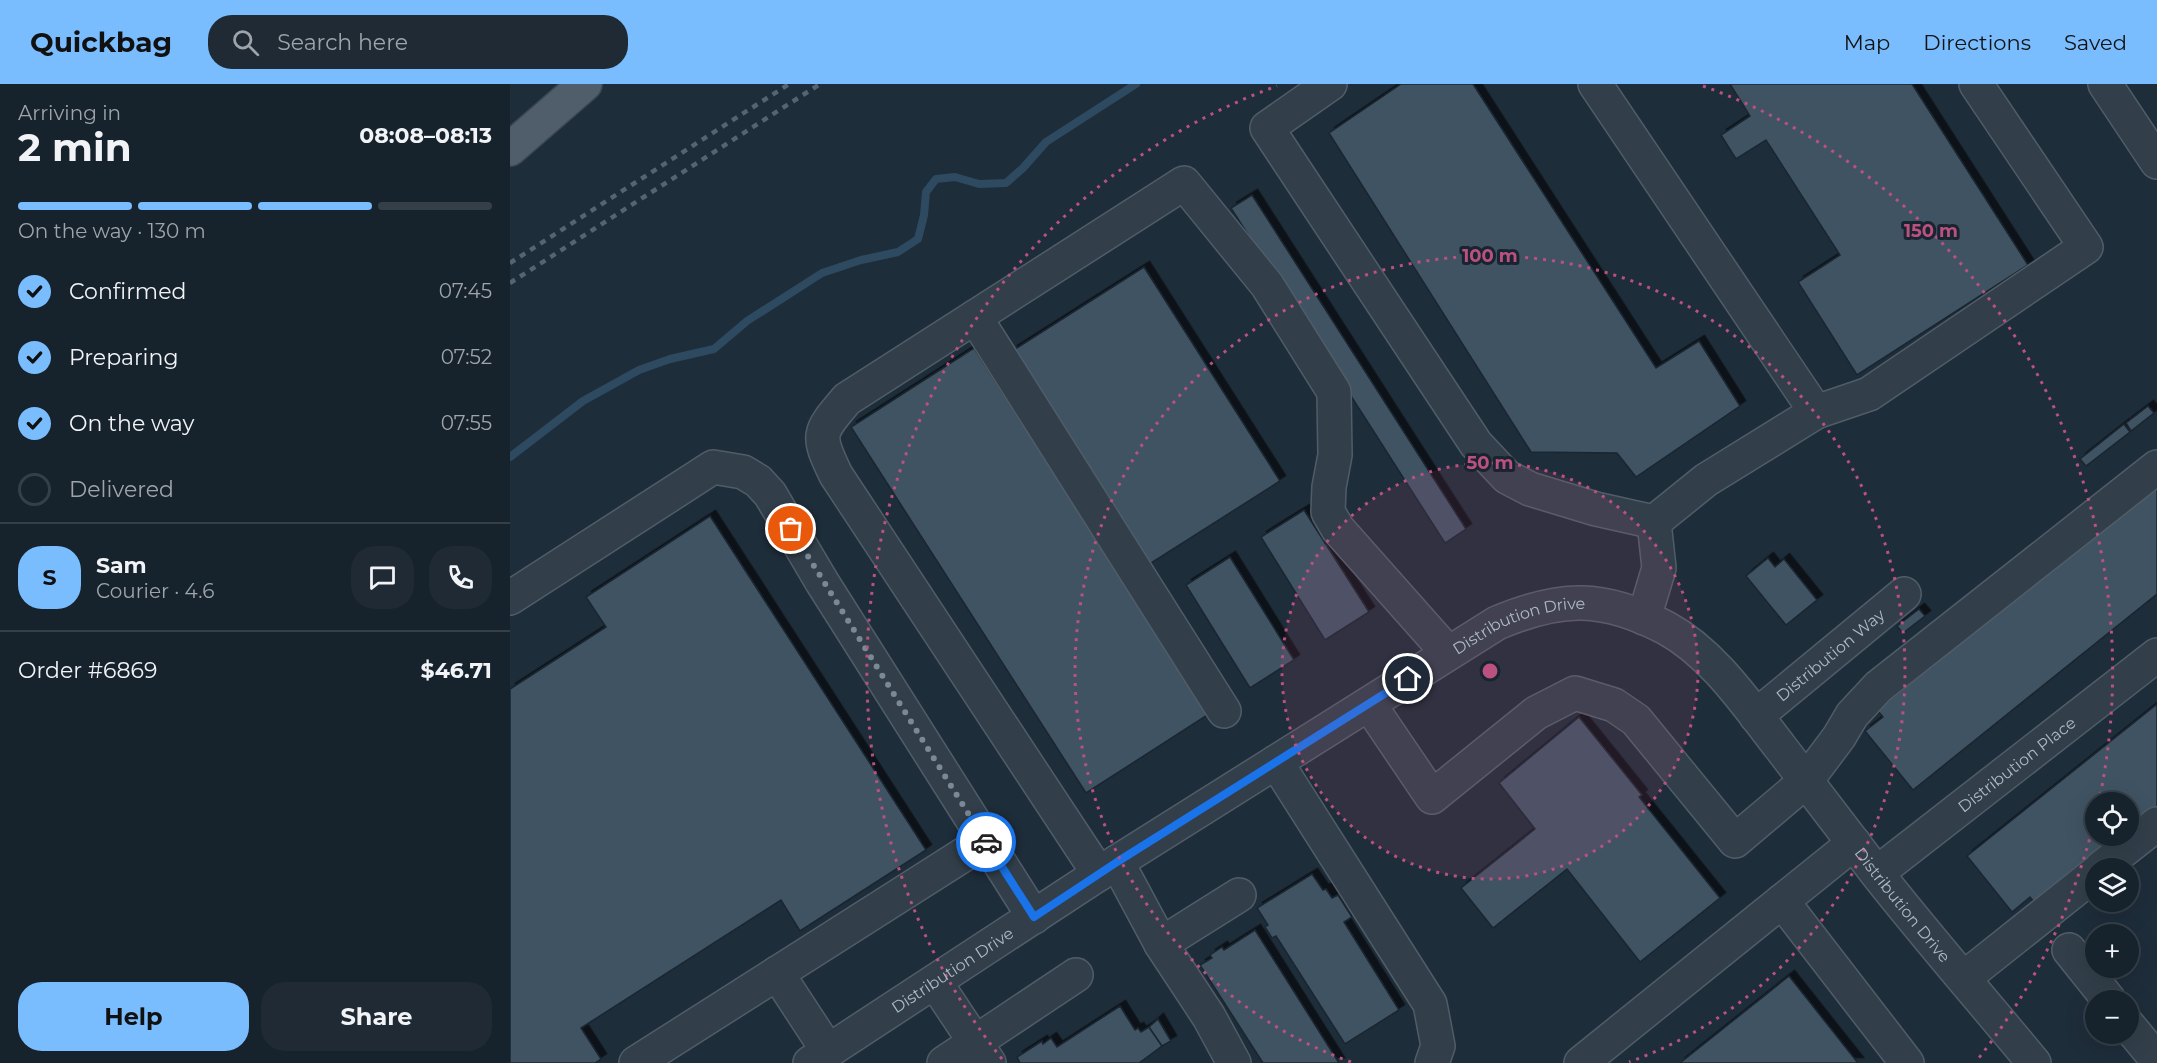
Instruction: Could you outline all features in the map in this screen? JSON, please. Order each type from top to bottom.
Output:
[{"type":"main road","points":[[512,145],[585,84]]},
{"type":"street","points":[[1330,84],[1267,128],[1476,444],[1507,477],[1530,489],[1596,510],[1654,522]]},
{"type":"street","points":[[1595,84],[1816,411]]},
{"type":"street","points":[[1654,522],[1706,480],[1816,411],[1869,394],[2086,247],[1976,84]]},
{"type":"street","points":[[2105,84],[2157,162]]},
{"type":"street","points":[[1234,1063],[1209,1017],[1161,944],[836,475],[823,448],[824,427],[847,399],[1184,183],[1267,285],[1334,392],[1335,455],[1329,487],[1328,512],[1338,529],[1448,653]]},
{"type":"street","points":[[975,317],[1224,711]]},
{"type":"street","points":[[510,598],[712,467],[743,472],[770,494],[822,582],[1034,917]]},
{"type":"street","points":[[1369,704],[1432,797],[1536,712],[1575,693],[1614,705],[1636,720],[1735,841],[1806,781],[1839,737],[1852,715],[1878,687],[2157,467]]},
{"type":"street","points":[[1644,618],[1659,568],[1654,522]]},
{"type":"street","name":"Distribution Way","points":[[1756,716],[1904,594]]},
{"type":"street","name":"Distribution Drive","points":[[819,1057],[1108,868],[1497,623],[1526,611],[1555,605],[1598,603],[1644,618],[1667,629],[1715,667],[1756,716],[1877,873],[2034,1063]]},
{"type":"street","name":"Distribution Place","points":[[1877,873],[2157,656]]},
{"type":"street","points":[[1276,762],[1430,1005],[1438,1046],[1432,1063]]},
{"type":"street","points":[[2114,858],[2157,824]]},
{"type":"street","points":[[636,1063],[985,841]]},
{"type":"street","points":[[1581,1063],[1854,843]]},
{"type":"street","points":[[1964,978],[2085,882]]},
{"type":"street","points":[[1161,944],[1239,895]]},
{"type":"street","points":[[1782,901],[1907,1063]]},
{"type":"street","points":[[2069,951],[2101,990]]},
{"type":"street","points":[[777,973],[819,1057]]},
{"type":"street","points":[[944,1063],[982,1053],[1076,975]]},
{"type":"street","points":[[935,982],[982,1053]]},
{"type":"street","points":[[2139,1038],[2157,1060]]},
{"type":"building","points":[[1401,84],[1473,84],[1656,368],[1699,341],[1740,406],[1636,477],[1617,453],[1531,452],[1329,133]]},
{"type":"building","points":[[1730,84],[1912,84],[2028,265],[1857,375],[1798,282],[1840,255],[1766,140],[1736,159],[1721,135],[1750,116]]},
{"type":"building","points":[[1252,195],[1466,529],[1445,543],[1231,208]]},
{"type":"building","points":[[1144,267],[1280,481],[1148,565],[1012,351]]},
{"type":"building","points":[[974,348],[1209,714],[1086,793],[851,427]]},
{"type":"building","points":[[2148,406],[2154,413],[2131,431],[2126,423]]},
{"type":"building","points":[[2124,424],[2130,432],[2086,466],[2080,459]]},
{"type":"building","points":[[2157,484],[2157,594],[1913,790],[1865,731],[1883,717],[1877,710]]},
{"type":"building","points":[[1304,510],[1369,612],[1325,640],[1261,537]]},
{"type":"building","points":[[710,516],[926,850],[800,931],[781,900],[581,1028],[601,1059],[595,1063],[510,1063],[510,689],[606,627],[586,597]]},
{"type":"building","points":[[1230,557],[1294,660],[1250,688],[1186,585]]},
{"type":"building","points":[[1768,558],[1775,567],[1784,559],[1817,600],[1786,625],[1746,576]]},
{"type":"building","points":[[1919,609],[1925,616],[1903,633],[1897,626]]},
{"type":"building","points":[[2157,704],[2157,812],[2139,826],[2139,792],[2085,792],[2085,846],[2114,846],[2099,858],[2085,858],[2085,870],[2038,907],[2030,897],[2012,912],[1967,856]]},
{"type":"building","points":[[1579,717],[1642,795],[1639,797],[1720,898],[1640,962],[1567,869],[1493,928],[1461,888],[1535,829],[1499,783]]},
{"type":"building","points":[[1312,874],[1332,898],[1338,895],[1352,917],[1344,922],[1399,1010],[1345,1044],[1276,936],[1272,938],[1265,927],[1268,925],[1257,908]]},
{"type":"building","points":[[1255,930],[1339,1063],[1263,1063],[1200,965],[1212,958],[1210,955],[1222,947],[1224,950]]},
{"type":"building","points":[[1789,976],[1858,1063],[1680,1063]]},
{"type":"building","points":[[1120,1006],[1135,1030],[1138,1028],[1141,1032],[1149,1027],[1162,1046],[1139,1063],[1020,1063],[1017,1057],[1042,1041],[1043,1044],[1051,1038],[1057,1047]]},
{"type":"building","points":[[1158,1019],[1171,1041],[1162,1046],[1149,1027]]},
{"type":"waterway","points":[[510,457],[583,401],[639,370],[670,359],[714,349],[747,321],[822,273],[861,260],[898,252],[918,239],[924,215],[926,192],[936,179],[955,177],[979,184],[1006,183],[1046,142],[1136,84]]},
{"type":"railway","points":[[510,263],[789,84]]},
{"type":"railway","points":[[510,283],[820,84]]},
{"type":"way so far","points":[[791,529],[986,842]]},
{"type":"route","points":[[986,842],[1034,917],[1117,862],[1408,679]]}]
